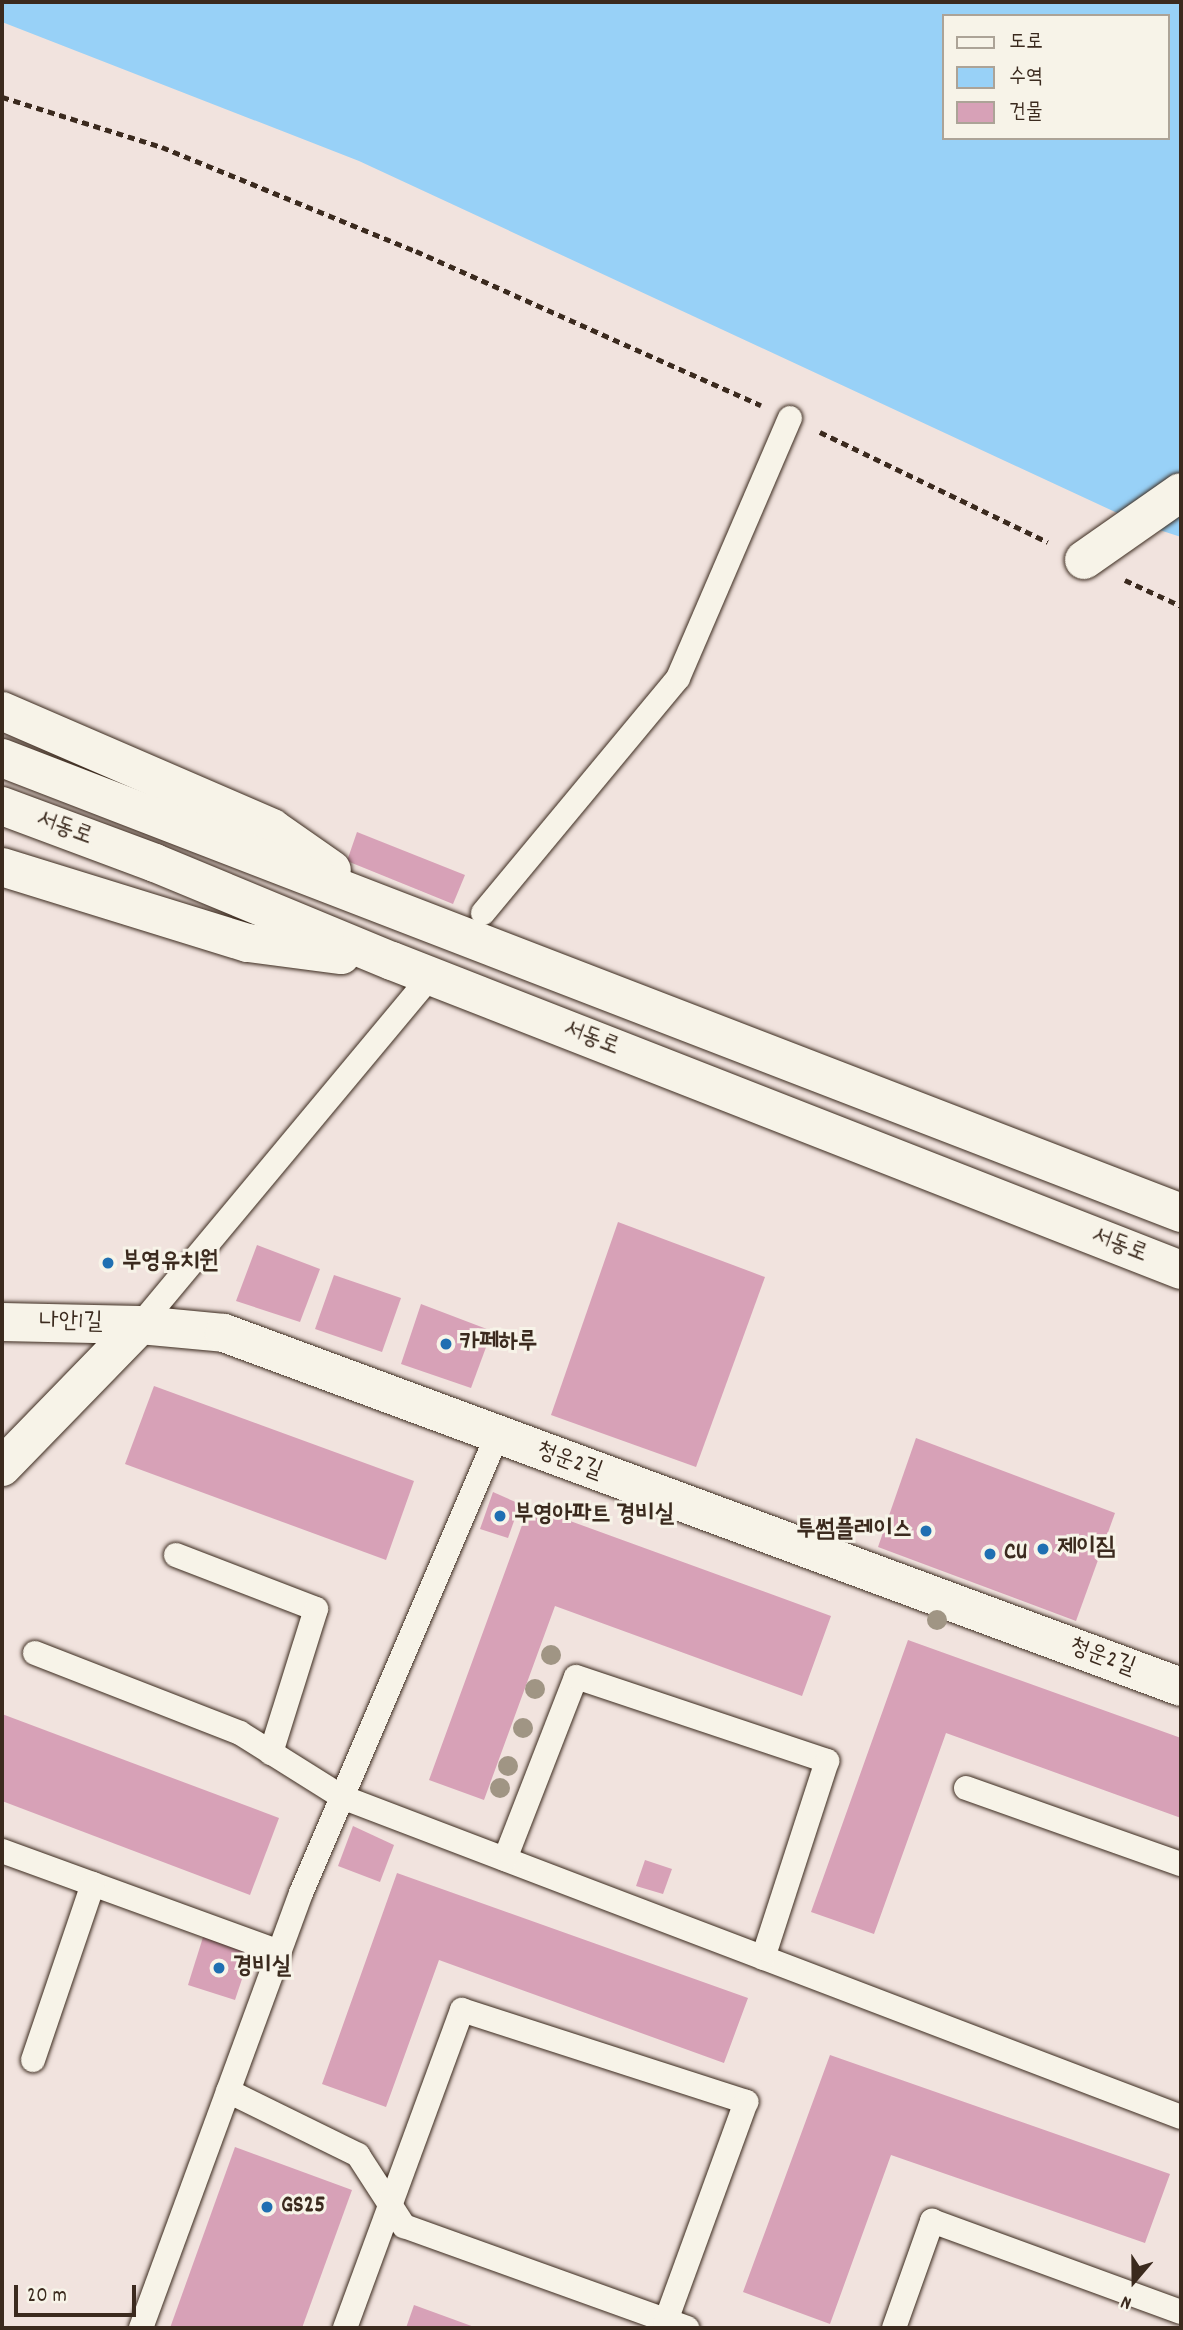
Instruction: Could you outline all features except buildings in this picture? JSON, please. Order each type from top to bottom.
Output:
[{"type":"main road","points":[[1084,560],[1181,492]]},
{"type":"main road","points":[[2,711],[272,828],[380,903]]},
{"type":"main road","name":"서동로","points":[[2,758],[1181,1213]]},
{"type":"main road","name":"서동로","points":[[2,806],[155,863],[392,961],[1181,1270]]},
{"type":"main road","points":[[2,867],[248,943],[392,961]]},
{"type":"main road","name":"나안1길","points":[[2,1322],[140,1325]]},
{"type":"main road","points":[[2,1467],[140,1325]]},
{"type":"main road","name":"청운2길","points":[[140,1325],[224,1334],[1181,1688]]},
{"type":"lane","points":[[483,913],[678,678],[790,418]]},
{"type":"lane","points":[[140,1325],[423,985]]},
{"type":"lane","points":[[142,2328],[279,1952],[342,1797],[497,1436]]},
{"type":"lane","points":[[177,1555],[316,1609],[271,1753]]},
{"type":"lane","points":[[35,1653],[240,1733],[342,1797],[763,1958],[1179,2111]]},
{"type":"lane","points":[[505,1860],[576,1677],[827,1761],[763,1958]]},
{"type":"lane","points":[[966,1788],[1181,1864]]},
{"type":"lane","points":[[2,1851],[279,1952]]},
{"type":"lane","points":[[33,2060],[93,1884]]},
{"type":"lane","points":[[228,2091],[358,2155],[391,2207],[404,2226],[677,2324],[746,2102],[462,2010],[391,2207],[345,2328]]},
{"type":"lane","points":[[894,2328],[932,2221],[1181,2312]]},
{"type":"path","points":[[2,97],[162,147],[416,251],[790,418],[1181,606]]},
{"type":"water","points":[[2,2],[1181,2],[1181,537],[1141,524],[359,161],[2,22]]},
{"type":"place","name":"부영유치원","points":[[108,1263]]},
{"type":"place","name":"카페하루","points":[[446,1344]]},
{"type":"place","name":"부영아파트 경비실","points":[[500,1516]]},
{"type":"place","name":"투썸플레이스","points":[[926,1531]]},
{"type":"place","name":"제이짐","points":[[1043,1549]]},
{"type":"place","name":"CU","points":[[990,1554]]},
{"type":"place","name":"경비실","points":[[219,1968]]},
{"type":"place","name":"GS25","points":[[267,2207]]}]
